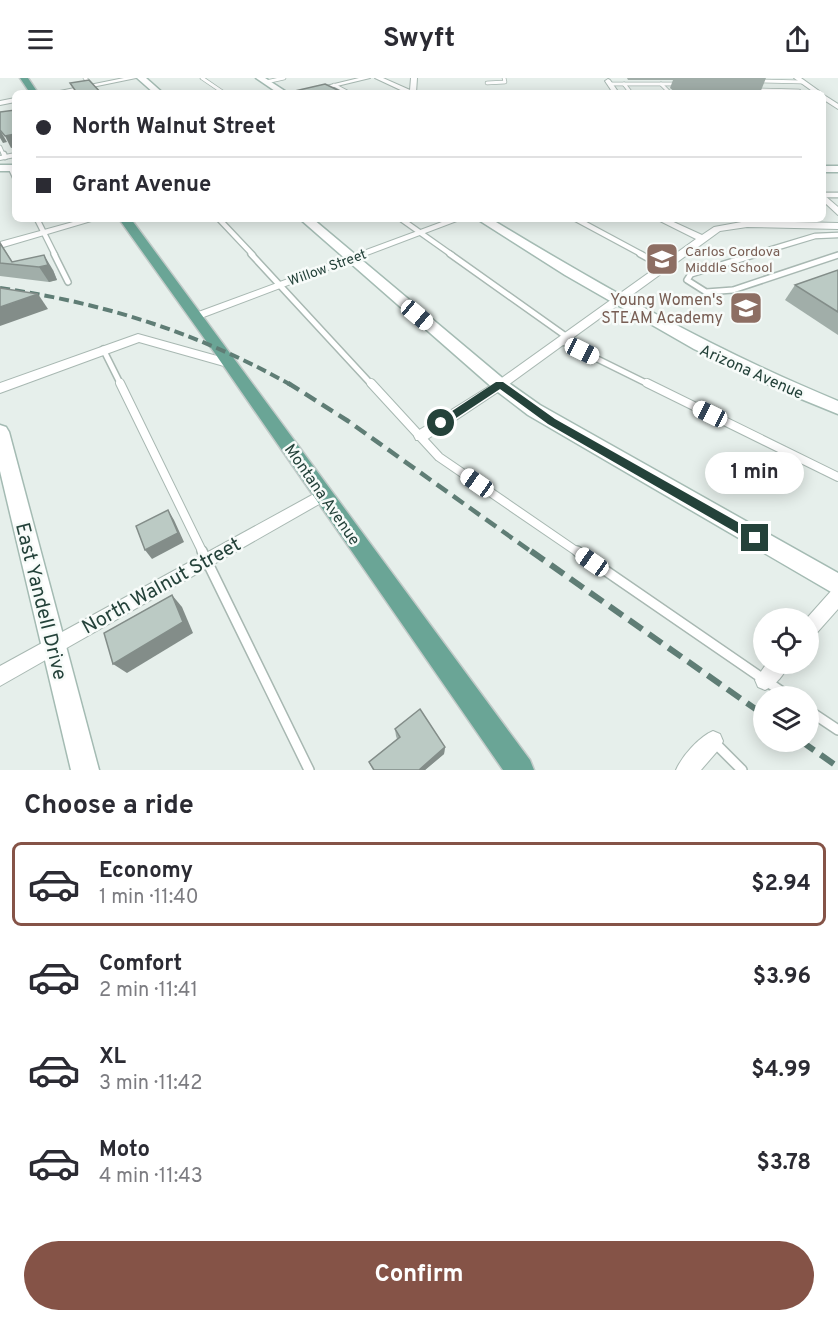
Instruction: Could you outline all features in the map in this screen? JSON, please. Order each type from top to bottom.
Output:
[{"type":"main road","points":[[141,78],[155,90]]},
{"type":"main road","points":[[263,80],[279,90]]},
{"type":"main road","name":"Montana Avenue","points":[[127,222],[197,316],[520,770]]},
{"type":"main road","points":[[309,222],[500,385],[552,422],[838,585]]},
{"type":"main road","name":"Arizona Avenue","points":[[488,222],[616,301],[749,371],[838,408]]},
{"type":"main road","name":"East Yandell Drive","points":[[0,432],[85,770]]},
{"type":"street","points":[[70,90],[133,78]]},
{"type":"street","points":[[313,90],[367,78]]},
{"type":"street","points":[[378,78],[405,90]]},
{"type":"street","points":[[800,80],[815,90]]},
{"type":"street","points":[[826,198],[838,212]]},
{"type":"street","points":[[0,245],[81,222]]},
{"type":"street","name":"Willow Street","points":[[197,316],[450,222]]},
{"type":"street","points":[[666,222],[702,239]]},
{"type":"street","points":[[421,436],[500,385],[717,229],[734,225],[838,226]]},
{"type":"street","points":[[0,388],[103,349],[142,338],[189,354],[231,364]]},
{"type":"street","name":"North Walnut Street","points":[[0,676],[323,495]]},
{"type":"street","points":[[819,618],[838,596]]},
{"type":"street","points":[[765,680],[770,674]]},
{"type":"street","points":[[687,770],[713,741]]},
{"type":"lane","points":[[85,78],[96,90]]},
{"type":"lane","points":[[202,78],[220,90]]},
{"type":"lane","points":[[263,80],[284,78]]},
{"type":"lane","points":[[488,83],[502,83],[505,82],[504,78]]},
{"type":"lane","points":[[608,81],[624,84],[685,84],[680,78]]},
{"type":"lane","points":[[761,90],[751,81],[800,80]]},
{"type":"lane","points":[[787,82],[798,90]]},
{"type":"lane","points":[[624,84],[629,90]]},
{"type":"lane","points":[[661,84],[667,90]]},
{"type":"lane","points":[[334,85],[343,90]]},
{"type":"lane","points":[[0,147],[3,158]]},
{"type":"lane","points":[[38,222],[68,282]]},
{"type":"lane","points":[[222,222],[439,457],[774,686]]},
{"type":"lane","points":[[405,222],[564,339],[838,477]]},
{"type":"lane","points":[[582,222],[664,267]]},
{"type":"lane","points":[[838,236],[815,236],[691,274],[687,280],[706,292],[734,290],[838,255]]},
{"type":"lane","points":[[103,349],[309,770]]},
{"type":"lane","points":[[819,717],[838,730]]},
{"type":"lane","points":[[713,741],[742,770]]},
{"type":"building","points":[[89,80],[98,90],[75,90],[70,83]]},
{"type":"building","points":[[325,84],[338,90],[299,90]]},
{"type":"building","points":[[12,110],[12,135],[5,136],[0,130],[0,112]]},
{"type":"building","points":[[0,243],[12,262],[44,255],[48,265],[39,267],[0,263]]},
{"type":"building","points":[[838,270],[838,312],[795,285]]},
{"type":"building","points":[[0,288],[38,294],[0,307]]},
{"type":"building","points":[[168,510],[178,533],[145,550],[136,526]]},
{"type":"building","points":[[172,595],[183,622],[113,664],[104,633]]},
{"type":"building","points":[[420,709],[445,747],[419,770],[374,770],[369,762],[400,737],[395,729]]},
{"type":"railway","points":[[0,288],[76,302],[150,323],[221,350],[291,385]]},
{"type":"railway","points":[[288,383],[348,421],[533,553]]},
{"type":"railway","points":[[531,551],[753,707]]},
{"type":"railway","points":[[817,752],[838,767]]},
{"type":"place","name":"Carlos Cordova Middle School","points":[[662,259]]},
{"type":"place","name":"Young Women's STEAM Academy","points":[[746,308]]},
{"type":"route","points":[[441,423],[500,385],[552,422],[755,538]]}]
